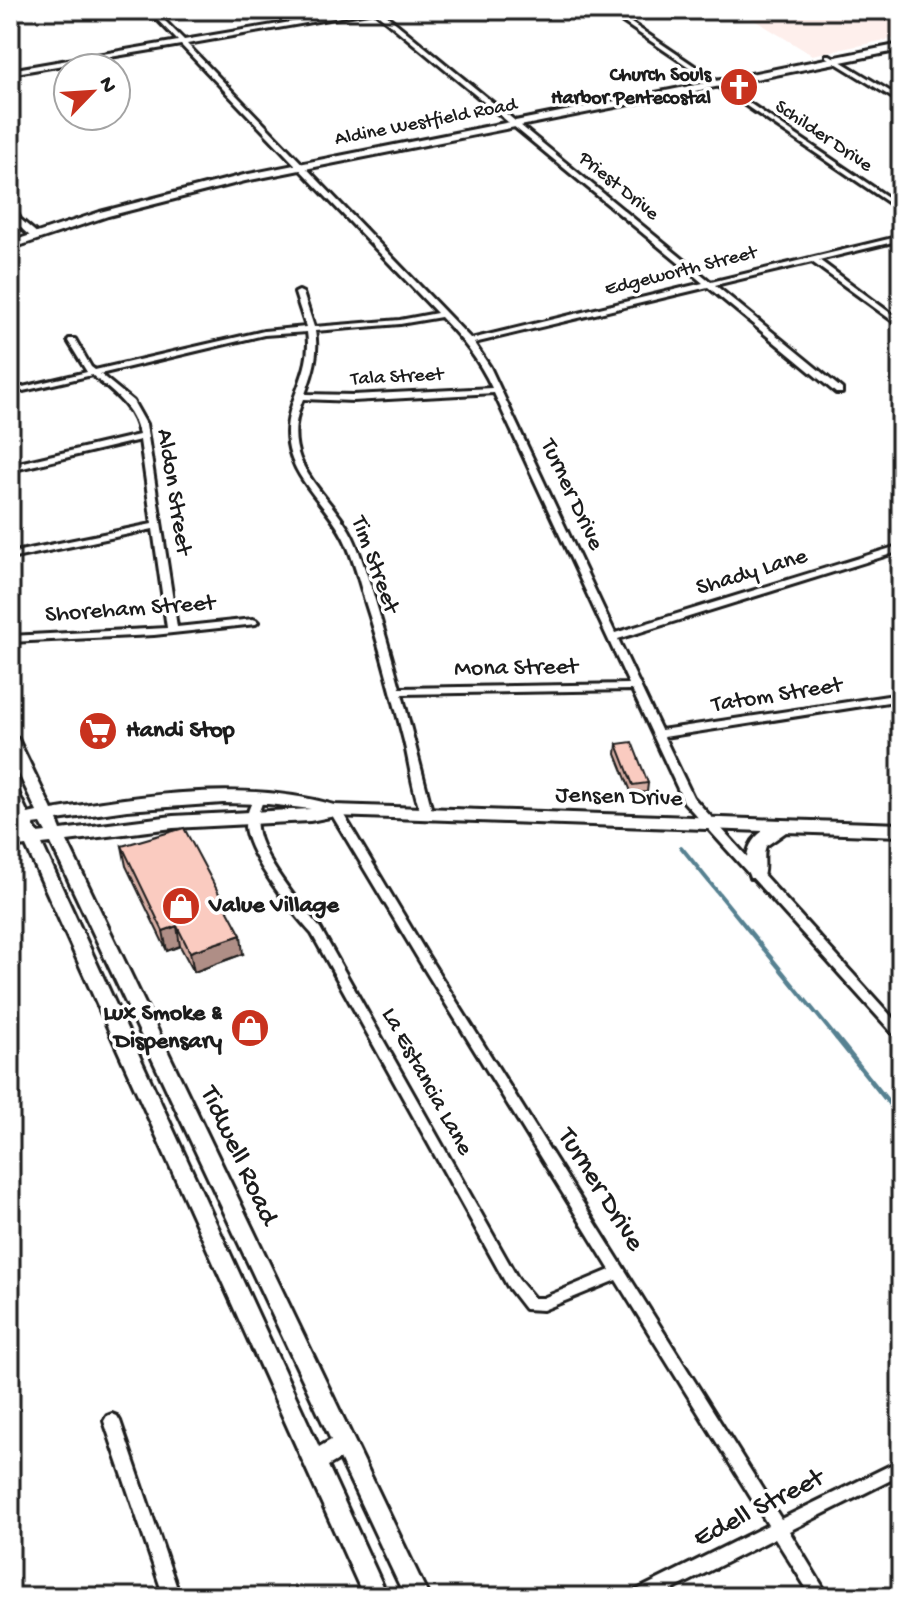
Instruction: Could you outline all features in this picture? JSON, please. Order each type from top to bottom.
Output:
[{"type":"main road","name":"Aldine Westfield Road","points":[[10,246],[33,234],[153,192],[901,44]]},
{"type":"main road","name":"Aldine Westfield Road","points":[[10,238],[33,234]]},
{"type":"main road","name":"Tidwell Road","points":[[10,739],[417,1597]]},
{"type":"main road","points":[[10,792],[18,831],[77,940],[114,1019],[376,1597]]},
{"type":"main road","name":"Jensen Drive","points":[[18,831],[46,817],[104,807],[259,798],[321,804],[335,810]]},
{"type":"main road","name":"Jensen Drive","points":[[18,831],[54,835],[173,822],[310,815],[335,810],[711,826],[901,830]]},
{"type":"main road","points":[[756,874],[753,854],[757,843],[764,836],[786,828]]},
{"type":"main road","points":[[77,940],[100,931]]},
{"type":"main road","points":[[114,1019],[137,1010]]},
{"type":"main road","points":[[168,1139],[193,1128]]},
{"type":"main road","points":[[234,1285],[262,1274]]},
{"type":"main road","points":[[314,1462],[344,1445]]},
{"type":"street","name":"Turner Drive","points":[[151,10],[469,342],[497,390],[688,799],[901,1035]]},
{"type":"street","points":[[10,72],[374,10]]},
{"type":"street","name":"Priest Drive","points":[[374,10],[839,391]]},
{"type":"street","name":"Schilder Drive","points":[[608,10],[901,209]]},
{"type":"street","points":[[831,58],[901,101]]},
{"type":"street","points":[[10,208],[13,221],[33,234]]},
{"type":"street","name":"Edgeworth Street","points":[[469,342],[901,238]]},
{"type":"street","points":[[813,259],[901,325]]},
{"type":"street","name":"Tim Street","points":[[299,293],[311,328],[311,362],[290,418],[292,446],[300,468],[347,535],[395,691],[427,815]]},
{"type":"street","points":[[10,392],[264,333],[400,322],[442,315]]},
{"type":"street","name":"Aldon Street","points":[[72,341],[93,373],[130,403],[145,436],[172,629]]},
{"type":"street","name":"Tala Street","points":[[299,396],[353,398],[497,390]]},
{"type":"street","points":[[10,468],[145,436]]},
{"type":"street","points":[[10,556],[158,525]]},
{"type":"street","name":"Shady Lane","points":[[614,637],[901,548]]},
{"type":"street","name":"Shoreham Street","points":[[10,639],[253,622]]},
{"type":"street","name":"Mona Street","points":[[395,691],[637,687]]},
{"type":"street","name":"Tatom Street","points":[[660,734],[901,697]]},
{"type":"street","points":[[252,818],[259,798]]},
{"type":"street","name":"Turner Drive","points":[[335,810],[424,959],[821,1597]]},
{"type":"street","name":"La Estancia Lane","points":[[252,818],[251,832],[291,905],[316,931],[513,1283],[530,1304],[543,1304],[620,1272]]},
{"type":"street","points":[[112,1421],[172,1597]]},
{"type":"street","name":"Edell Street","points":[[641,1597],[901,1467]]},
{"type":"shaded area","points":[[738,10],[884,10],[901,20],[901,37],[812,55]]},
{"type":"building","points":[[632,742],[648,783],[633,785],[617,744]]},
{"type":"building","name":"Value Village","points":[[184,828],[241,935],[190,952],[177,926],[163,931],[122,846]]},
{"type":"waterway","points":[[681,847],[837,1039]]},
{"type":"waterway","points":[[836,1037],[901,1118]]},
{"type":"place","name":"Church Souls Harbor Pentecostal","points":[[739,87]]},
{"type":"place","name":"Handi Stop","points":[[98,731]]},
{"type":"place","name":"Value Village","points":[[181,906]]},
{"type":"place","name":"Lux Smoke & Dispensary","points":[[250,1028]]}]
